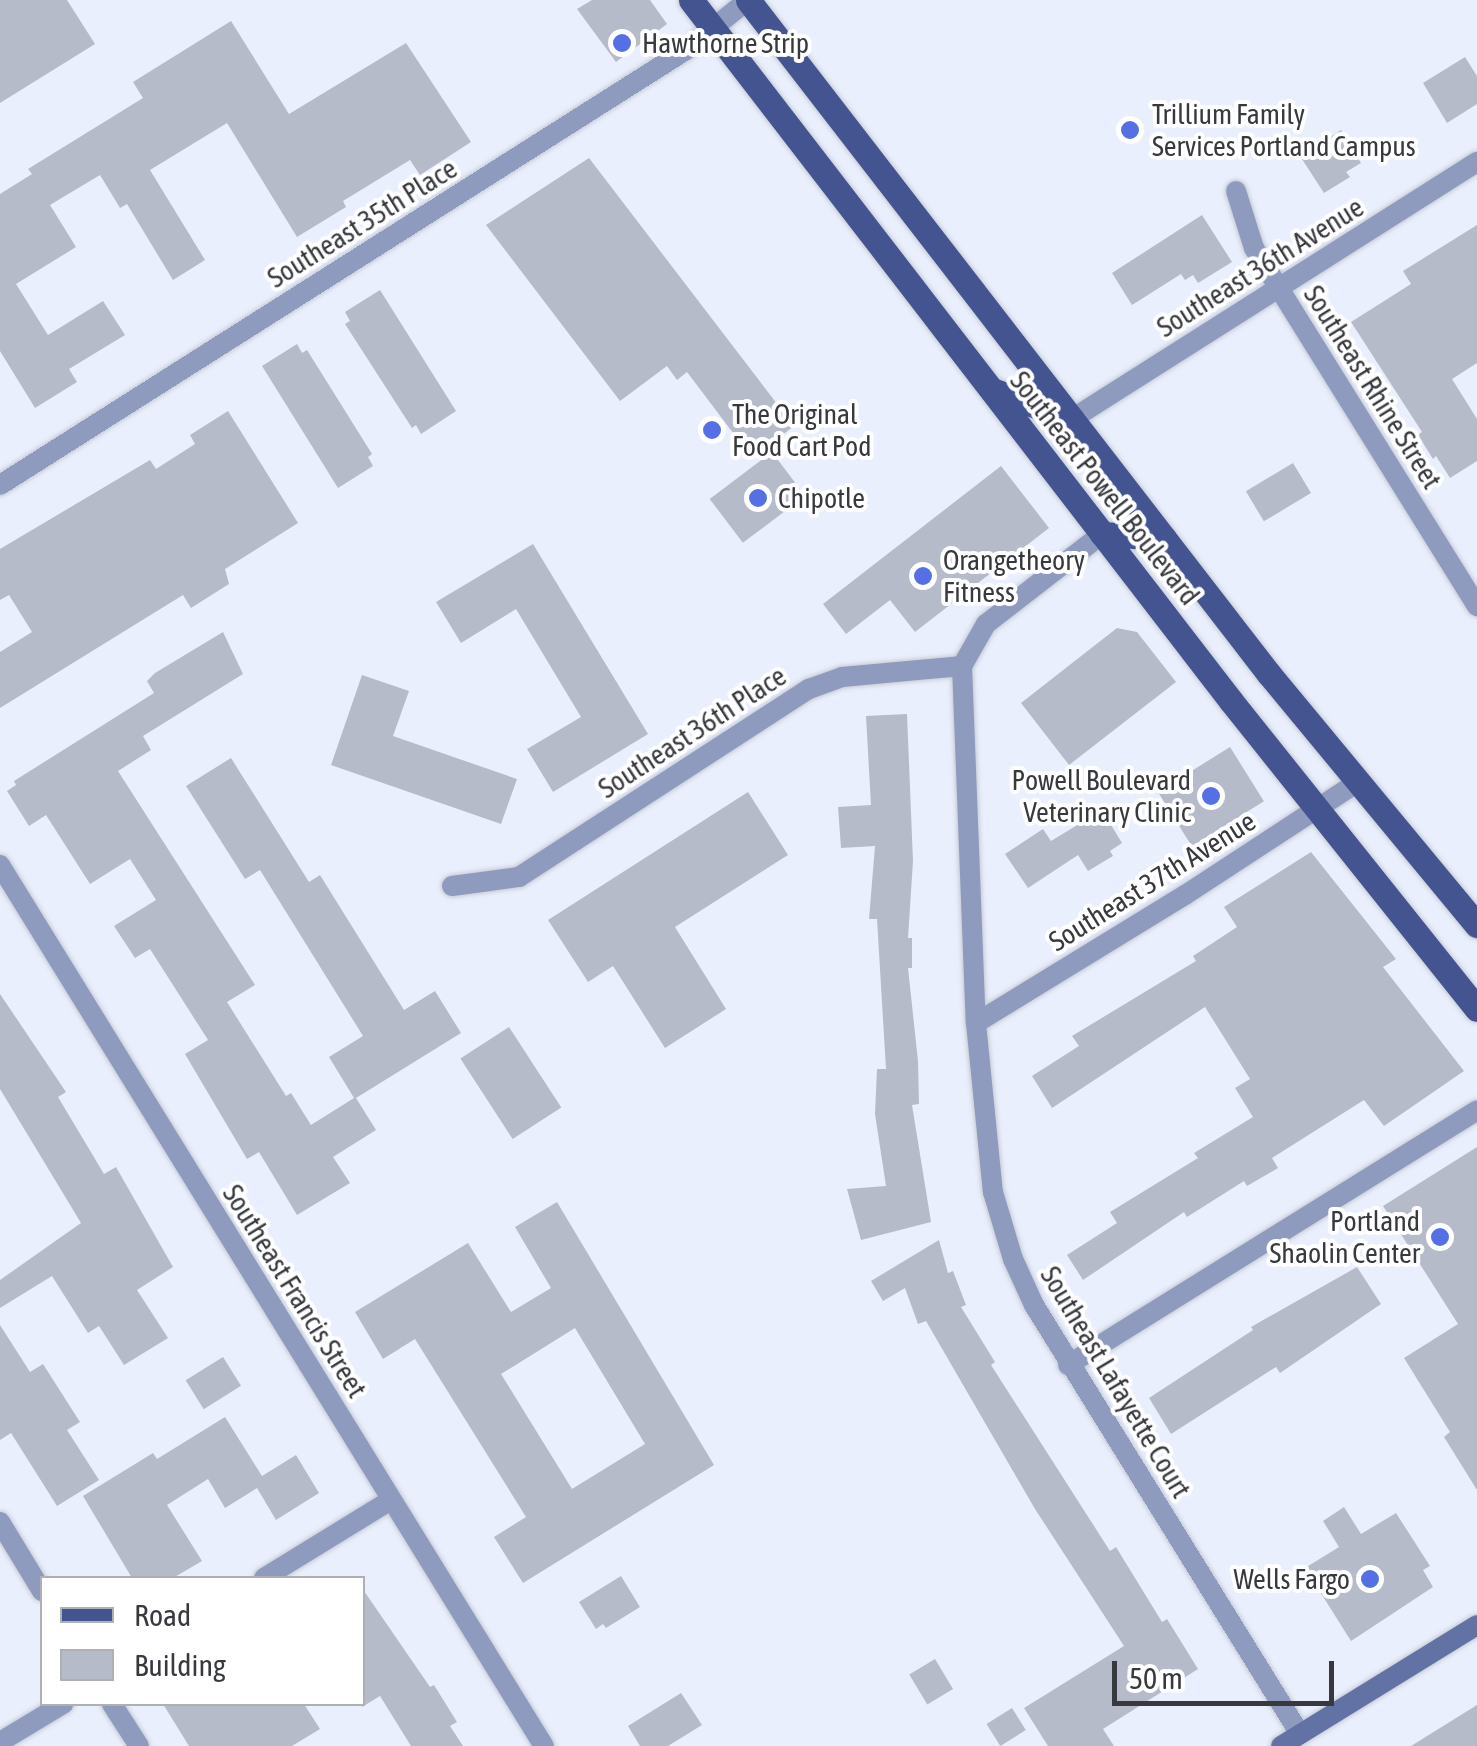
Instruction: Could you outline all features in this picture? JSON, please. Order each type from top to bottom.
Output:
[{"type":"main road","name":"Southeast Powell Boulevard","points":[[692,0],[1316,810],[1477,1009]]},
{"type":"main road","name":"Southeast Powell Boulevard","points":[[748,0],[1356,782],[1477,925]]},
{"type":"main road","points":[[992,390],[1072,419]]},
{"type":"main road","points":[[1102,534],[1164,538]]},
{"type":"main road","points":[[1281,1746],[1477,1624]]},
{"type":"street","name":"Southeast 35th Place","points":[[0,485],[686,50],[748,0]]},
{"type":"street","name":"Southeast 36th Avenue","points":[[1072,419],[1477,162]]},
{"type":"street","name":"Southeast Rhine Street","points":[[1236,191],[1254,248],[1477,606]]},
{"type":"street","points":[[962,666],[986,624],[1102,534]]},
{"type":"street","name":"Southeast 36th Place","points":[[452,886],[519,877],[809,689],[842,677],[962,666]]},
{"type":"street","name":"Southeast Lafayette Court","points":[[962,666],[976,1023],[983,1124],[1000,1221],[1034,1305],[1068,1365],[1300,1734]]},
{"type":"street","name":"Southeast 37th Avenue","points":[[976,1023],[1356,782]]},
{"type":"street","name":"Southeast Francis Street","points":[[0,865],[6,888],[544,1746]]},
{"type":"street","points":[[1068,1365],[1477,1110]]},
{"type":"street","points":[[267,1576],[391,1500]]},
{"type":"street","points":[[0,1522],[40,1588]]},
{"type":"street","points":[[0,1742],[59,1706]]},
{"type":"street","points":[[113,1706],[138,1746]]},
{"type":"building","points":[[0,0],[67,0],[95,44],[0,103]]},
{"type":"building","name":"Hawthorne Strip","points":[[592,0],[650,0],[667,24],[616,62],[577,9]]},
{"type":"building","points":[[231,21],[289,114],[406,43],[471,142],[420,175],[410,160],[343,201],[346,207],[297,237],[227,123],[150,170],[205,260],[173,280],[127,204],[120,208],[100,175],[50,205],[76,247],[16,284],[48,335],[103,301],[125,335],[69,369],[77,382],[35,408],[0,351],[0,194],[32,174],[28,169],[143,98],[133,82]]},
{"type":"building","points":[[1465,57],[1477,76],[1477,104],[1447,123],[1423,83]]},
{"type":"building","points":[[1341,130],[1361,163],[1346,172],[1350,177],[1324,193],[1300,156]]},
{"type":"building","points":[[589,158],[794,426],[752,458],[687,372],[677,380],[667,366],[620,401],[486,225]]},
{"type":"building","points":[[1202,215],[1232,262],[1198,283],[1193,275],[1185,280],[1181,274],[1132,305],[1112,273]]},
{"type":"building","points":[[1477,225],[1477,363],[1452,379],[1477,419],[1477,461],[1450,478],[1436,456],[1433,459],[1418,435],[1422,432],[1351,322],[1411,284],[1403,271]]},
{"type":"building","points":[[380,290],[456,411],[421,434],[416,425],[412,428],[345,324],[350,321],[345,312]]},
{"type":"building","points":[[297,344],[302,353],[307,350],[372,454],[368,457],[373,466],[338,488],[262,366]]},
{"type":"building","points":[[228,411],[298,523],[225,569],[229,584],[191,608],[183,595],[0,708],[0,652],[32,632],[9,595],[0,600],[0,549],[150,460],[156,469],[195,444],[190,435]]},
{"type":"building","name":"Chipotle","points":[[772,452],[805,496],[743,543],[710,499]]},
{"type":"building","points":[[1293,463],[1311,493],[1264,521],[1246,491]]},
{"type":"building","points":[[1001,466],[1049,528],[915,632],[890,600],[846,634],[823,604]]},
{"type":"building","points":[[533,544],[648,734],[553,792],[527,749],[581,717],[516,609],[461,643],[436,602]]},
{"type":"building","points":[[1117,628],[1137,632],[1176,682],[1069,765],[1021,703]]},
{"type":"building","points":[[223,632],[243,674],[143,736],[151,750],[118,771],[255,985],[227,1002],[286,1096],[291,1093],[311,1125],[354,1098],[329,1057],[363,1036],[260,870],[245,879],[186,786],[231,758],[309,882],[320,875],[404,1010],[435,991],[461,1033],[356,1098],[376,1130],[333,1157],[350,1183],[297,1215],[259,1152],[247,1159],[185,1054],[208,1040],[150,949],[135,958],[114,926],[156,900],[130,859],[90,884],[46,815],[29,826],[7,791],[16,785],[14,781],[154,693],[147,681],[155,673]]},
{"type":"building","points":[[362,675],[409,691],[393,736],[517,779],[501,824],[331,765]]},
{"type":"building","points":[[907,714],[913,861],[908,938],[912,938],[912,968],[908,968],[919,1104],[912,1105],[931,1222],[861,1240],[847,1189],[886,1186],[875,1114],[877,1069],[886,1069],[877,919],[869,919],[875,846],[841,848],[838,807],[871,805],[866,716]]},
{"type":"building","name":"Powell Boulevard Veterinary Clinic","points":[[1230,747],[1264,801],[1192,846],[1158,792]]},
{"type":"building","points":[[748,792],[788,855],[675,927],[726,1009],[665,1048],[613,966],[588,982],[548,920]]},
{"type":"building","points":[[1102,810],[1122,843],[1110,851],[1113,856],[1088,871],[1078,855],[1028,888],[1005,854],[1043,829],[1051,841]]},
{"type":"building","points":[[1311,852],[1396,959],[1383,967],[1464,1071],[1384,1126],[1364,1100],[1272,1158],[1278,1168],[1247,1186],[1244,1181],[1187,1217],[1184,1212],[1083,1280],[1067,1255],[1117,1223],[1110,1212],[1198,1158],[1194,1153],[1253,1117],[1235,1088],[1250,1079],[1205,1007],[1052,1108],[1032,1076],[1079,1046],[1072,1036],[1196,961],[1193,956],[1237,927],[1224,907]]},
{"type":"building","points":[[0,994],[66,1092],[58,1097],[104,1174],[116,1167],[173,1267],[137,1290],[168,1338],[124,1365],[99,1326],[88,1333],[52,1276],[0,1308],[0,1280],[81,1223],[0,1089]]},
{"type":"building","points":[[509,1027],[561,1108],[513,1139],[460,1059]]},
{"type":"building","points":[[1477,1147],[1477,1490],[1444,1437],[1450,1432],[1404,1358],[1458,1324],[1383,1206]]},
{"type":"building","points":[[557,1202],[714,1465],[523,1583],[494,1537],[526,1517],[415,1339],[383,1359],[355,1312],[468,1243],[511,1312],[551,1288],[515,1227]],"holes":[[[575,1328],[645,1444],[572,1489],[501,1374]]]},
{"type":"building","points":[[939,1240],[948,1273],[953,1271],[966,1305],[961,1307],[995,1362],[991,1365],[1110,1551],[1116,1547],[1162,1622],[1167,1619],[1198,1669],[1103,1729],[1114,1746],[1048,1746],[1024,1708],[1124,1646],[1035,1509],[926,1321],[918,1324],[905,1288],[883,1301],[871,1281]]},
{"type":"building","points":[[1357,1267],[1381,1304],[1280,1373],[1276,1367],[1171,1434],[1149,1398],[1253,1330],[1251,1327]]},
{"type":"building","points":[[0,1325],[30,1372],[43,1364],[80,1422],[67,1430],[99,1480],[57,1506],[11,1433],[0,1440]]},
{"type":"building","points":[[223,1357],[241,1386],[204,1409],[186,1380]]},
{"type":"building","points":[[225,1417],[262,1476],[296,1455],[319,1493],[276,1520],[257,1488],[225,1508],[208,1479],[167,1505],[202,1561],[176,1576],[131,1576],[83,1496],[153,1453],[157,1459]]},
{"type":"building","name":"Wells Fargo","points":[[1344,1507],[1361,1534],[1396,1513],[1430,1566],[1423,1570],[1433,1587],[1351,1641],[1305,1568],[1339,1547],[1323,1521]]},
{"type":"building","points":[[621,1576],[640,1607],[606,1628],[603,1624],[596,1629],[579,1602]]},
{"type":"building","points":[[365,1592],[430,1687],[434,1685],[457,1722],[450,1726],[463,1746],[411,1746],[380,1696],[365,1705]]},
{"type":"building","points":[[935,1659],[953,1689],[927,1704],[909,1674]]},
{"type":"building","points":[[681,1693],[702,1725],[668,1746],[640,1746],[628,1726]]},
{"type":"building","points":[[1477,1705],[1477,1746],[1411,1746]]},
{"type":"building","points":[[164,1706],[305,1706],[320,1729],[292,1746],[189,1746]]},
{"type":"building","points":[[1012,1708],[1026,1730],[1000,1746],[987,1724]]},
{"type":"place","name":"Hawthorne Strip","points":[[622,43]]},
{"type":"place","name":"Trillium Family Services Portland Campus","points":[[1130,130]]},
{"type":"place","name":"The Original Food Cart Pod","points":[[712,430]]},
{"type":"place","name":"Chipotle","points":[[758,498]]},
{"type":"place","name":"Orangetheory Fitness","points":[[923,576]]},
{"type":"place","name":"Powell Boulevard Veterinary Clinic","points":[[1211,796]]},
{"type":"place","name":"Portland Shaolin Center","points":[[1440,1237]]},
{"type":"place","name":"Wells Fargo","points":[[1370,1579]]}]
